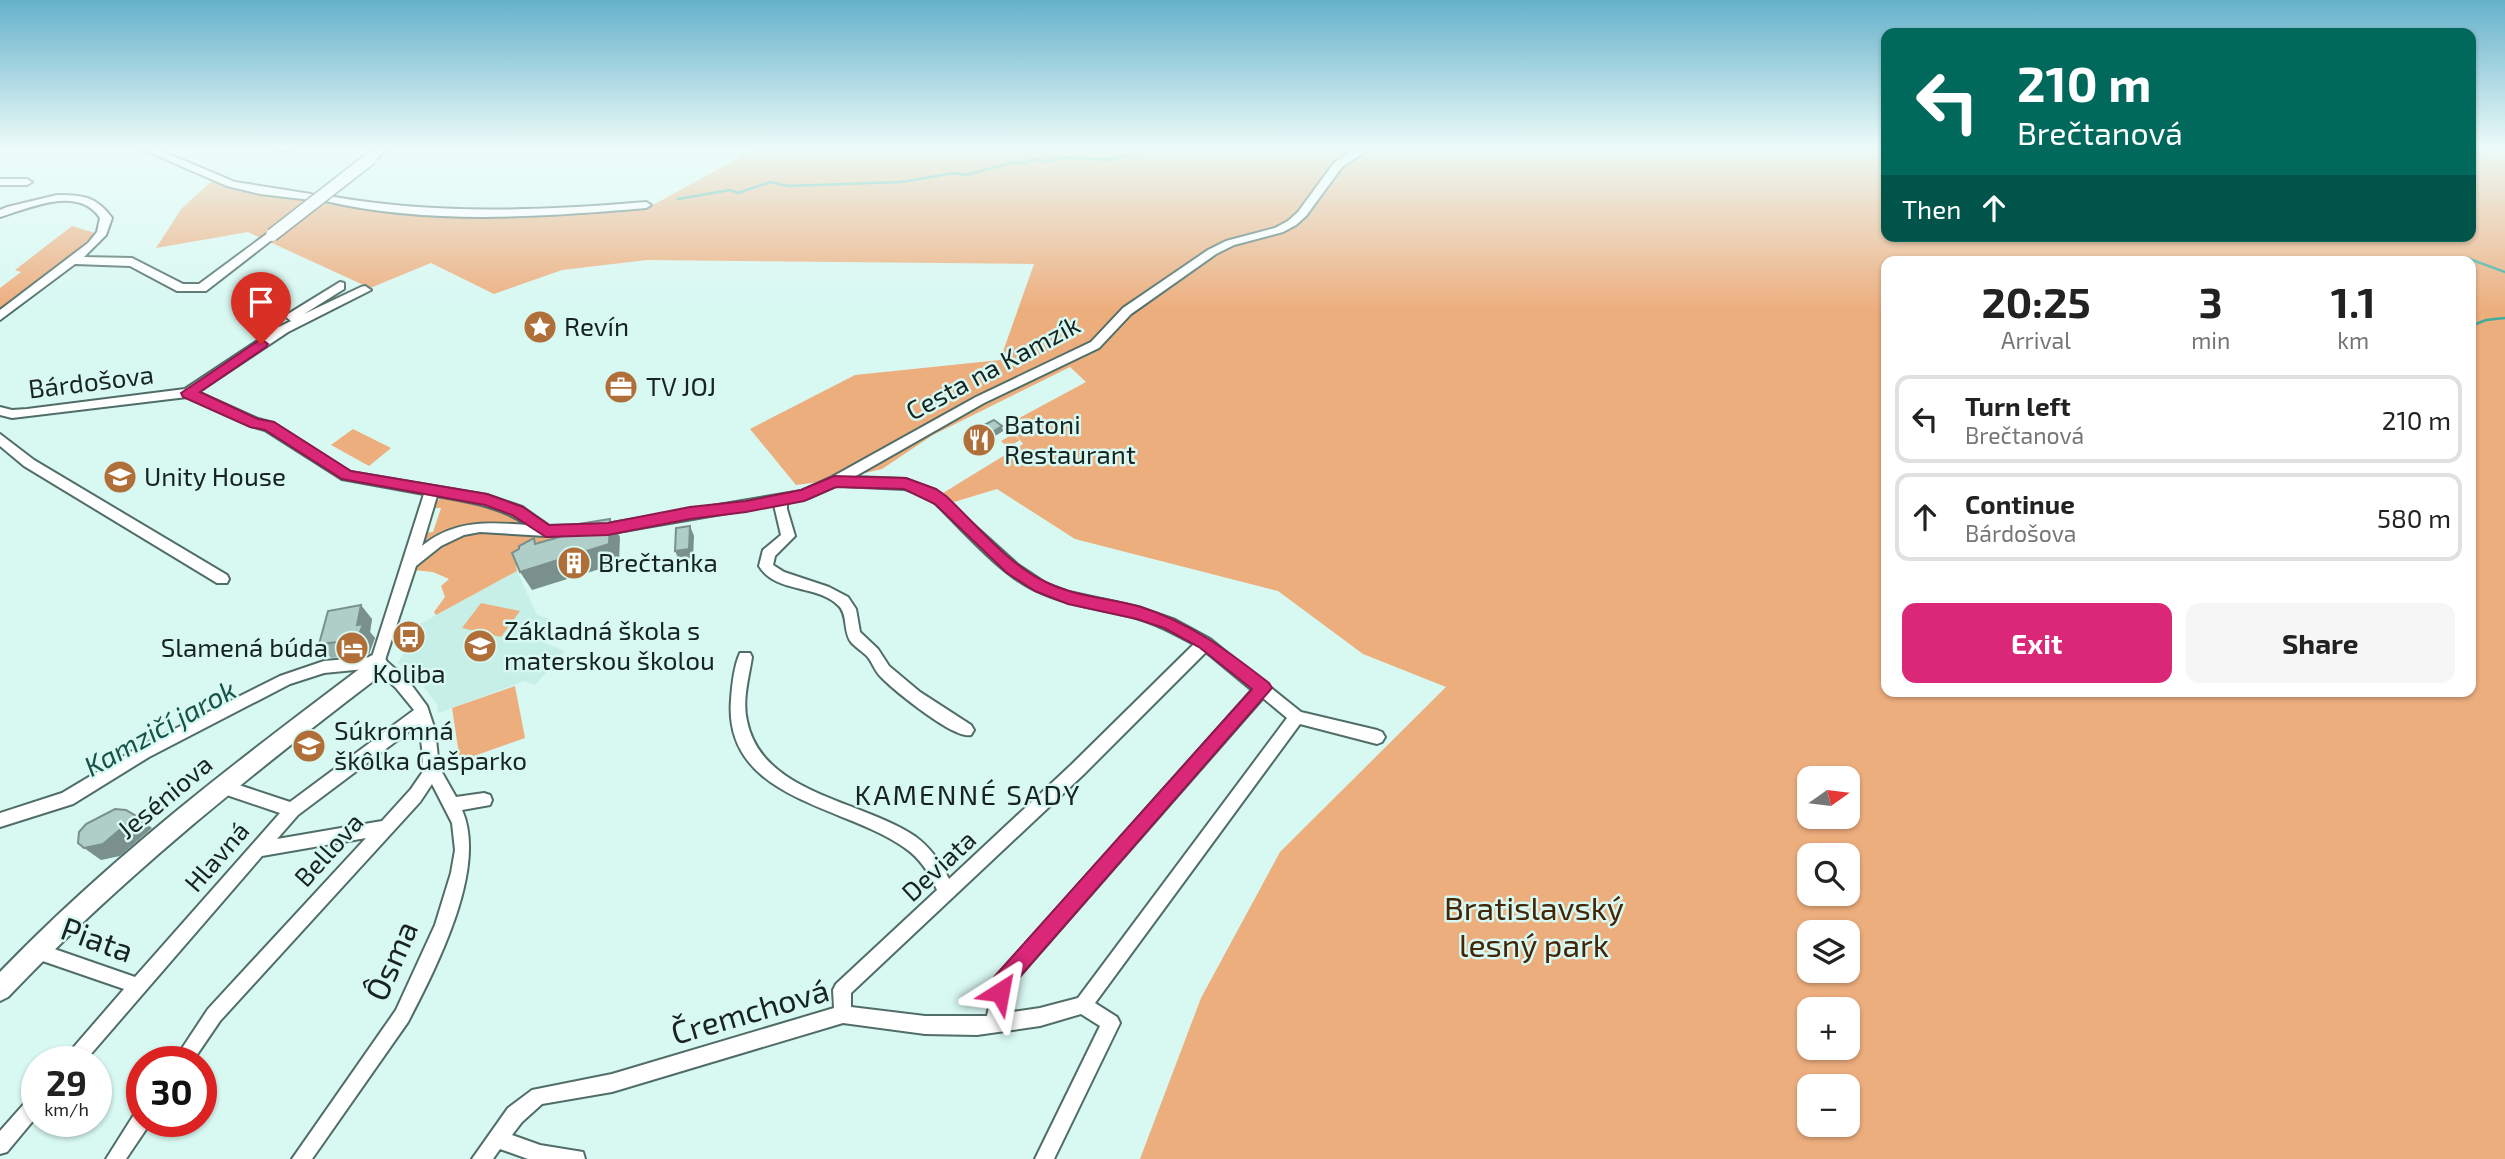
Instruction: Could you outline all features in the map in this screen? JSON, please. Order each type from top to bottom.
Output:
[{"type":"street","points":[[0,214],[45,201]]},
{"type":"street","points":[[0,316],[92,245],[105,227],[106,218],[98,206],[85,201]]},
{"type":"street","points":[[73,260],[132,262],[181,288],[201,288],[316,201]]},
{"type":"street","points":[[340,201],[377,208],[474,213],[566,212],[646,205]]},
{"type":"street","name":"Cesta na Kamzík","points":[[409,564],[436,542],[461,530],[480,527],[546,531],[608,529],[804,495],[980,400],[1095,345],[1127,311],[1212,252],[1230,243],[1279,230],[1292,223],[1311,201]]},
{"type":"street","name":"Bárdošova","points":[[1,412],[27,413],[188,393],[340,286]]},
{"type":"street","name":"Bárdošova","points":[[276,330],[365,290]]},
{"type":"street","points":[[250,314],[276,330]]},
{"type":"street","name":"Bárdošova","points":[[188,393],[255,423],[269,426],[347,475],[487,500],[517,511],[546,531]]},
{"type":"street","points":[[0,439],[29,463],[222,579]]},
{"type":"street","points":[[834,481],[906,484],[930,493],[1013,569],[1040,587],[1068,597],[1154,617],[1184,630],[1205,643],[1297,717],[1377,737]]},
{"type":"street","points":[[376,662],[432,491]]},
{"type":"street","points":[[781,499],[780,509],[788,536],[768,554],[766,566],[769,572],[778,577],[813,585],[844,602],[850,609],[854,635],[872,652],[884,672],[925,704],[966,730]]},
{"type":"street","name":"Deviata","points":[[843,1014],[842,990],[1077,770],[1205,643]]},
{"type":"street","points":[[745,657],[738,702],[739,719],[742,735],[754,758],[771,776],[884,827],[910,842],[931,863],[947,893]]},
{"type":"street","points":[[0,820],[67,799],[144,752],[285,680],[324,667],[376,662],[389,670],[422,710],[431,768]]},
{"type":"street","name":"Jeséniova","points":[[0,989],[128,863],[220,786],[365,676],[376,662]]},
{"type":"street","points":[[995,1024],[1001,984],[1263,688]]},
{"type":"street","name":"Hlavná","points":[[86,1046],[292,810],[419,715],[422,710]]},
{"type":"street","points":[[1044,1159],[1111,1023],[1083,1005],[1297,717]]},
{"type":"street","name":"Ôsma","points":[[301,1159],[402,1016],[415,992],[461,871],[464,846],[454,808],[431,768]]},
{"type":"street","name":"Bellova","points":[[193,1046],[216,1013],[420,790],[431,768]]},
{"type":"street","points":[[220,786],[292,810]]},
{"type":"street","points":[[454,808],[484,800]]},
{"type":"street","points":[[260,849],[386,827]]},
{"type":"street","name":"Piata","points":[[37,951],[138,986]]},
{"type":"street","name":"Čremchová","points":[[481,1159],[515,1115],[538,1096],[612,1083],[843,1014],[925,1026],[995,1024],[1040,1017],[1083,1005]]},
{"type":"street","points":[[0,1145],[21,1121]]},
{"type":"street","points":[[116,1159],[131,1137]]},
{"type":"street","points":[[498,1139],[540,1154],[576,1159]]},
{"type":"shaded area","name":"Základná škola s materskou školou","points":[[517,571],[537,615],[550,619],[543,642],[565,651],[535,685],[525,681],[438,713],[437,704],[415,676],[398,663],[418,625]]},
{"type":"green space","name":"Bratislavský lesný park","points":[[190,201],[310,201],[379,211],[568,213],[651,206],[660,201],[1881,201],[1881,242],[2476,242],[2476,201],[2505,201],[2505,1159],[1140,1159],[1201,998],[1280,852],[1446,687],[1363,654],[1278,591],[1075,539],[997,489],[954,502],[943,493],[1023,444],[1008,424],[1086,382],[1070,367],[933,435],[882,469],[835,480],[796,485],[750,429],[855,375],[1000,360],[1034,264],[647,260],[562,270],[494,294],[431,263],[370,288],[248,232],[156,248],[182,208]]},
{"type":"green space","points":[[72,226],[95,233],[79,249],[0,310],[0,288],[21,272],[15,270]]},
{"type":"green space","points":[[353,429],[391,448],[369,466],[331,445]]},
{"type":"green space","points":[[1013,434],[1020,440],[1008,448],[1001,441]]},
{"type":"green space","points":[[448,497],[501,507],[537,526],[476,524],[453,529],[421,545],[424,533],[433,532],[441,508],[433,508],[434,505]]},
{"type":"green space","points":[[478,531],[573,538],[516,566],[517,571],[436,615],[434,612],[445,597],[441,586],[449,579],[433,572],[413,570],[426,556],[442,545]]},
{"type":"green space","points":[[481,603],[520,611],[501,637],[462,628]]},
{"type":"green space","points":[[515,686],[525,738],[460,761],[452,708]]},
{"type":"building","points":[[994,420],[1002,426],[971,445],[963,439],[974,432],[972,431]]},
{"type":"building","points":[[610,519],[609,544],[520,572],[512,553],[519,549],[519,546],[534,538],[535,544],[580,531],[578,524]]},
{"type":"building","points":[[690,526],[689,549],[675,551],[676,528]]},
{"type":"building","points":[[361,605],[357,625],[363,624],[357,640],[319,644],[328,611]]},
{"type":"building","points":[[115,809],[126,810],[136,816],[103,844],[84,848],[78,843],[79,832],[86,824]]},
{"type":"waterway","points":[[2476,261],[2505,272]]},
{"type":"waterway","points":[[2476,324],[2505,318]]},
{"type":"place","name":"Revín","points":[[540,327]]},
{"type":"place","name":"TV JOJ","points":[[621,387]]},
{"type":"place","name":"Batoni Restaurant","points":[[979,440]]},
{"type":"place","name":"Unity House","points":[[120,477]]},
{"type":"place","name":"Brečtanka","points":[[574,563]]},
{"type":"place","name":"Koliba","points":[[409,637]]},
{"type":"place","name":"Základná škola s materskou školou","points":[[480,646]]},
{"type":"place","name":"Slamená búda","points":[[352,648]]},
{"type":"place","name":"Súkromná škôlka Gašparko","points":[[309,746]]},
{"type":"district","name":"KAMENNÉ SADY","points":[[968,795]]},
{"type":"route","points":[[261,344],[188,393],[255,423],[269,426],[347,475],[487,500],[517,511],[546,531],[594,531],[690,513],[746,507],[804,495],[834,481],[906,484],[940,500],[1013,569],[1040,587],[1068,597],[1138,613],[1184,630],[1263,688],[1001,984],[1000,992]]},
{"type":"water label","name":"Kamzičí jarok","points":[[160,728]]}]
